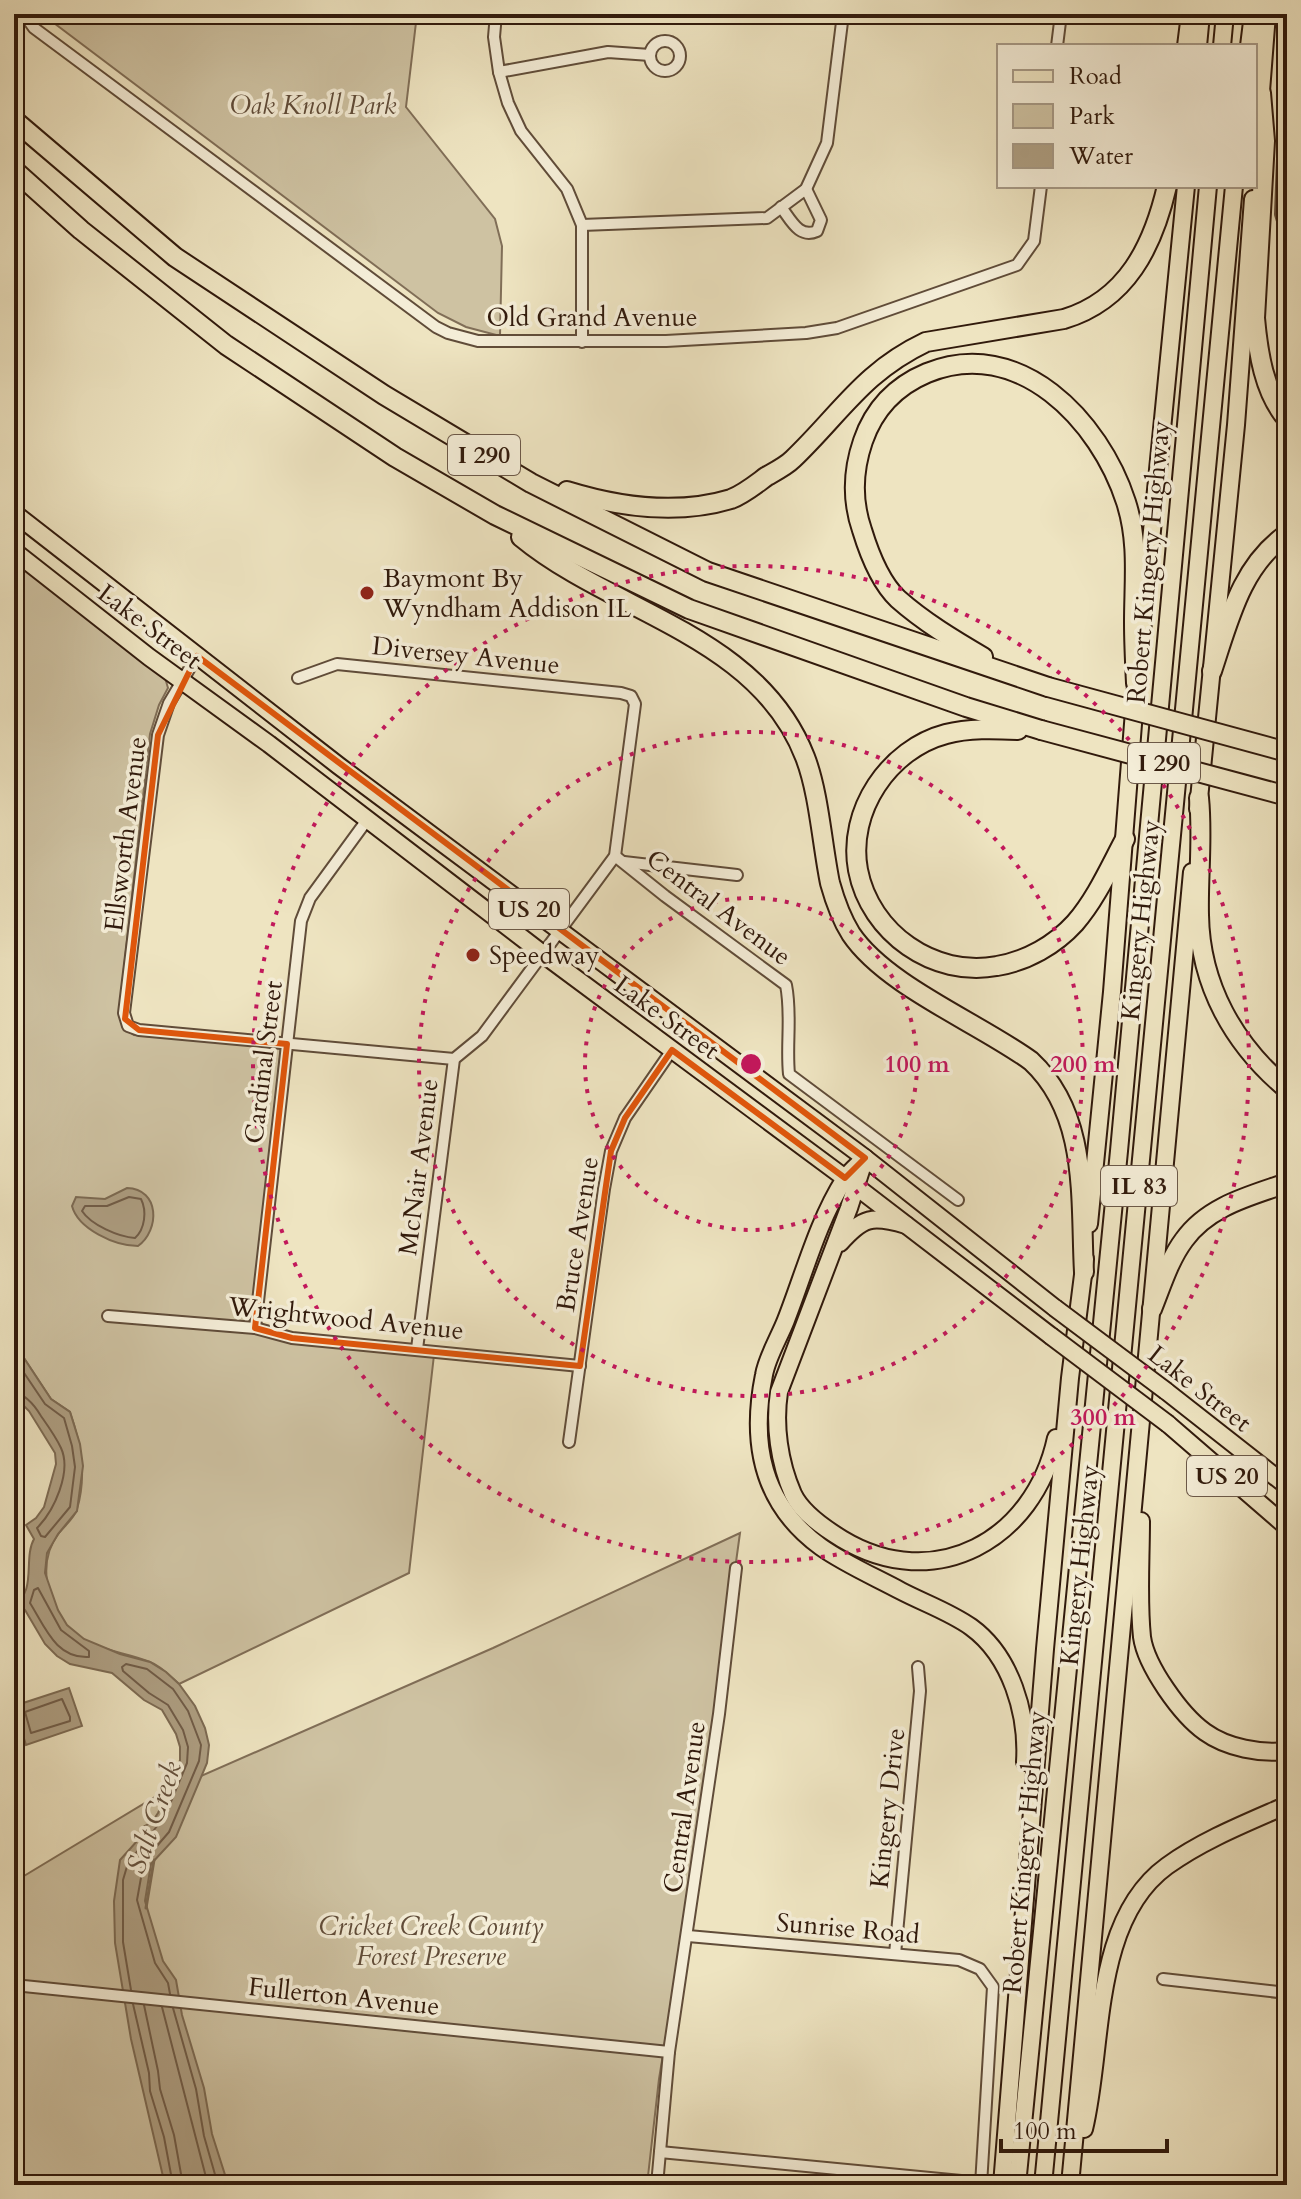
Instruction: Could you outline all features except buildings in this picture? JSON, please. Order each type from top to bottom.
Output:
[{"type":"highway","points":[[1187,44],[1191,14]]},
{"type":"highway","points":[[1261,93],[1265,141],[1255,318],[1257,345],[1268,386],[1287,419]]},
{"type":"highway","name":"I 290","points":[[14,120],[175,257],[384,395],[520,477],[708,572],[1048,687],[1287,752]]},
{"type":"highway","name":"I 290","points":[[14,170],[93,240],[226,345],[371,442],[495,515],[689,609],[966,707],[1287,796]]},
{"type":"highway","points":[[520,477],[594,499],[676,509],[733,498],[791,461],[860,385],[908,350],[926,342],[1064,319],[1086,312],[1104,300],[1125,280],[1141,256],[1154,229],[1166,188]]},
{"type":"highway","points":[[1017,677],[943,633],[896,597],[869,555],[856,512],[856,460],[869,423],[888,398],[903,385],[940,368],[985,364],[1030,378],[1069,407],[1093,435],[1118,478],[1132,525],[1136,553],[1136,683]]},
{"type":"highway","points":[[495,515],[534,548],[719,654],[743,672],[776,705],[807,760],[830,883],[850,933],[889,973],[1031,1061],[1044,1074],[1065,1106],[1078,1160],[1084,1272]]},
{"type":"highway","points":[[1212,671],[1249,571],[1287,534]]},
{"type":"highway","points":[[1041,730],[984,729],[943,735],[906,753],[890,767],[866,805],[857,846],[857,867],[862,886],[881,920],[910,948],[947,965],[986,968],[1023,959],[1059,938],[1076,922],[1125,839]]},
{"type":"highway","points":[[1199,798],[1200,940],[1210,984],[1237,1037],[1254,1060],[1287,1089]]},
{"type":"highway","points":[[1152,1309],[1183,1240],[1196,1226],[1231,1202],[1287,1183]]},
{"type":"main road","points":[[1198,44],[1201,14]]},
{"type":"main road","points":[[1222,44],[1225,14]]},
{"type":"main road","points":[[1249,44],[1253,14]]},
{"type":"main road","points":[[1257,147],[1267,14]]},
{"type":"main road","points":[[1002,2185],[1014,2011],[1070,1378],[1084,1272],[1125,839],[1136,683],[1186,188]]},
{"type":"main road","name":"Robert Kingery Highway","points":[[1017,2185],[1119,1151],[1208,188]]},
{"type":"main road","name":"Kingery Highway","points":[[1043,2185],[1234,188]]},
{"type":"main road","points":[[1071,2185],[1236,425],[1254,188]]},
{"type":"main road","name":"Lake Street","points":[[14,513],[559,932],[865,1158],[1287,1486]]},
{"type":"main road","name":"Lake Street","points":[[14,551],[137,648],[1168,1424],[1287,1527]]},
{"type":"main road","points":[[865,1158],[827,1215],[764,1372],[758,1424],[764,1474],[783,1510],[821,1547],[972,1628],[997,1653],[1011,1680],[1020,1709],[1026,1749],[1014,2011]]},
{"type":"main road","points":[[850,1182],[833,1250],[786,1370],[776,1409],[780,1455],[794,1496],[821,1527],[856,1548],[901,1561],[931,1560],[975,1548],[1006,1529],[1027,1507],[1045,1476],[1070,1378]]},
{"type":"main road","points":[[833,1250],[850,1231],[866,1220],[876,1218],[906,1225]]},
{"type":"main road","points":[[1139,1439],[1142,1637],[1149,1664],[1169,1693],[1204,1732],[1247,1750],[1287,1751]]},
{"type":"main road","points":[[1071,2185],[1091,2101],[1109,1961],[1124,1921],[1142,1891],[1164,1868],[1193,1849],[1287,1805]]},
{"type":"street","name":"Old Grand Avenue","points":[[24,14],[34,28],[436,327],[478,341],[666,341],[806,333],[837,328],[1017,265],[1034,241],[1041,188]]},
{"type":"street","points":[[496,14],[494,37],[508,103],[521,131],[567,189],[582,225],[582,342]]},
{"type":"street","points":[[582,225],[767,218],[806,189],[827,143],[843,14]]},
{"type":"street","points":[[1057,44],[1061,14]]},
{"type":"street","points":[[1287,48],[1281,214],[1287,234]]},
{"type":"street","points":[[499,72],[608,52],[650,55]]},
{"type":"street","points":[[781,207],[802,233],[817,231],[821,220],[806,189]]},
{"type":"street","name":"Ellsworth Avenue","points":[[197,656],[169,703],[158,735],[124,1013],[128,1026],[139,1030],[287,1044]]},
{"type":"street","name":"Diversey Avenue","points":[[298,678],[337,664],[631,696],[635,704],[634,721],[619,859]]},
{"type":"street","name":"Cardinal Street","points":[[255,1328],[301,921],[310,898],[367,820]]},
{"type":"street","points":[[619,859],[737,875]]},
{"type":"street","name":"McNair Avenue","points":[[417,1349],[454,1059],[482,1036],[559,932],[619,859]]},
{"type":"street","name":"Central Avenue","points":[[619,859],[786,985],[790,1005],[789,1074],[958,1200]]},
{"type":"street","points":[[287,1044],[454,1059]]},
{"type":"street","name":"Bruce Avenue","points":[[569,1442],[611,1151],[625,1118],[672,1050]]},
{"type":"street","name":"Wrightwood Avenue","points":[[108,1316],[255,1328],[292,1338],[580,1366]]},
{"type":"street","name":"Central Avenue","points":[[657,2185],[669,2052],[717,1729],[736,1568]]},
{"type":"street","name":"Kingery Drive","points":[[895,1954],[920,1691],[918,1667]]},
{"type":"street","name":"Sunrise Road","points":[[688,1936],[959,1960],[980,1969],[993,1987],[982,2184]]},
{"type":"street","points":[[1163,1979],[1287,1993]]},
{"type":"street","name":"Fullerton Avenue","points":[[14,1985],[669,2052]]},
{"type":"street","points":[[660,2152],[982,2184]]},
{"type":"highlighted area","points":[[197,656],[865,1158],[845,1178],[672,1050],[625,1118],[611,1151],[580,1366],[292,1338],[255,1328],[287,1044],[139,1030],[125,1019],[158,735]]},
{"type":"green space","name":"Oak Knoll Park","points":[[42,14],[417,14],[406,107],[495,219],[502,246],[500,336],[466,327],[438,313]]},
{"type":"green space","points":[[14,558],[164,674],[168,688],[150,734],[119,1013],[124,1028],[134,1035],[281,1048],[252,1325],[262,1335],[293,1343],[434,1355],[409,1573],[179,1684],[154,1664],[95,1645],[75,1634],[59,1615],[47,1579],[46,1567],[52,1544],[77,1509],[82,1472],[80,1448],[70,1412],[51,1399],[14,1343]]},
{"type":"green space","name":"Cricket Creek County Forest Preserve","points":[[740,1533],[696,1853],[659,2079],[647,2185],[14,2185],[14,1882],[160,1794],[493,1648]]},
{"type":"water","points":[[127,1188],[146,1195],[153,1211],[150,1230],[138,1246],[119,1243],[89,1229],[72,1206],[76,1197],[105,1199]]},
{"type":"water","points":[[14,1343],[51,1399],[70,1412],[80,1444],[83,1466],[77,1511],[47,1553],[45,1573],[58,1610],[67,1625],[84,1639],[150,1662],[166,1672],[195,1706],[205,1728],[209,1745],[207,1763],[176,1837],[151,1864],[145,1901],[163,1961],[176,1980],[182,2015],[204,2088],[226,2185],[165,2185],[131,2039],[115,1943],[114,1901],[120,1860],[138,1840],[143,1827],[152,1822],[172,1783],[180,1760],[176,1734],[162,1710],[144,1700],[112,1673],[70,1664],[57,1656],[45,1644],[25,1610],[14,1603],[21,1598],[28,1583],[29,1556],[34,1539],[26,1525],[44,1507],[56,1464],[55,1453],[29,1411],[14,1396]]},
{"type":"water","points":[[69,1688],[82,1726],[26,1745],[14,1706]]},
{"type":"waterway","name":"Salt Creek","points":[[146,1908],[154,1860]]},
{"type":"place","name":"Baymont By Wyndham Addison IL","points":[[367,593]]},
{"type":"place","name":"Speedway","points":[[473,955]]}]
